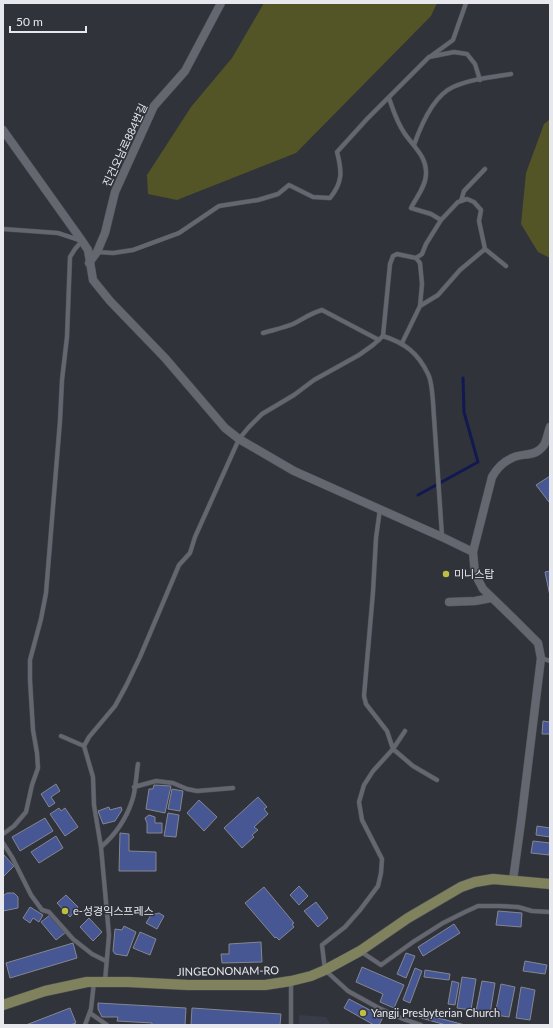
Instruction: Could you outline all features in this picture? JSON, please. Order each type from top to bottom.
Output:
[{"type":"main road","name":"JINGEONONAM-RO","points":[[3,1005],[45,991],[87,982],[188,985],[264,985],[291,981],[312,976],[360,951],[408,918],[461,887],[475,882],[493,879],[550,884]]},
{"type":"street","name":"진건오남로884번길","points":[[89,263],[97,252],[104,233],[115,192],[154,106],[185,71],[221,3]]},
{"type":"street","points":[[3,130],[88,250],[93,280],[110,301],[165,358],[225,428],[239,439],[294,471],[473,552]]},
{"type":"street","points":[[513,880],[541,658],[538,643],[483,589],[475,574],[473,552],[492,477],[497,468],[514,457],[533,454],[539,450],[545,444],[550,426]]},
{"type":"street","points":[[449,602],[474,601],[491,598]]},
{"type":"lane","points":[[97,252],[113,253],[133,250],[179,233],[219,206],[258,200],[278,194],[289,185],[313,197],[330,198],[341,180],[341,167],[337,152],[367,119],[429,57],[453,40],[466,3]]},
{"type":"lane","points":[[429,57],[454,52],[467,54],[475,64],[480,80]]},
{"type":"lane","points":[[414,145],[425,118],[440,97],[452,88],[480,80],[511,74]]},
{"type":"lane","points":[[389,98],[398,122],[405,135],[414,145],[425,164],[426,176],[411,208],[431,214],[441,220]]},
{"type":"lane","points":[[461,201],[464,191],[485,168]]},
{"type":"lane","points":[[416,258],[422,254],[426,244],[441,220],[458,202],[468,199],[474,202],[480,210],[479,220],[485,249],[506,266]]},
{"type":"lane","points":[[3,229],[58,233],[82,241],[70,257],[67,337],[62,380],[46,593],[30,660],[33,730],[38,753],[38,768],[32,785],[26,812],[14,826],[3,834]]},
{"type":"lane","points":[[420,306],[438,295],[460,270],[485,249]]},
{"type":"lane","points":[[105,982],[109,935],[101,847],[94,805],[92,777],[84,746],[89,737],[115,706],[126,686],[179,565],[190,553],[194,537],[239,439],[262,414],[294,395],[314,380],[359,355],[383,336],[390,264],[393,256],[397,254],[416,258],[420,263],[422,284],[420,306],[402,343]]},
{"type":"lane","points":[[262,333],[291,324],[322,310],[379,340]]},
{"type":"lane","points":[[383,336],[407,346],[422,362],[429,376],[436,443],[442,537]]},
{"type":"lane","points":[[380,509],[376,538],[364,696],[366,704],[387,731],[393,748],[414,766],[437,780]]},
{"type":"lane","points":[[541,658],[550,661]]},
{"type":"lane","points":[[405,731],[364,784],[359,802],[362,820],[382,860],[378,886],[360,910],[345,926],[322,945],[325,970],[348,991],[377,1008],[421,1025]]},
{"type":"lane","points":[[60,736],[84,746]]},
{"type":"lane","points":[[101,847],[111,838],[122,822],[132,800],[138,764]]},
{"type":"lane","points":[[134,787],[156,781],[173,783],[186,789],[198,791],[233,788]]},
{"type":"lane","points":[[3,843],[12,857],[31,896],[42,910],[49,912],[73,939],[92,954],[106,961]]},
{"type":"lane","points":[[360,951],[381,965],[443,923],[478,906],[512,906],[532,911],[550,912]]},
{"type":"lane","points":[[291,981],[291,1025]]},
{"type":"lane","points":[[85,1025],[90,1013],[94,982]]},
{"type":"lane","points":[[90,1013],[107,1025]]},
{"type":"shaded area","points":[[299,1015],[326,1017],[331,1025],[299,1025]]},
{"type":"green space","points":[[264,3],[437,3],[431,16],[296,153],[177,200],[148,194],[147,175],[191,107],[232,58]]},
{"type":"green space","points":[[550,119],[550,258],[538,252],[521,224],[526,173],[544,124]]},
{"type":"building","points":[[550,476],[550,501],[549,502],[536,485]]},
{"type":"building","points":[[550,571],[550,596],[545,572]]},
{"type":"building","points":[[543,721],[550,722],[550,734],[542,734]]},
{"type":"building","points":[[56,784],[60,791],[51,797],[55,803],[49,807],[41,794]]},
{"type":"building","points":[[154,785],[171,786],[165,813],[146,809],[149,789],[153,789]]},
{"type":"building","points":[[172,789],[183,791],[180,811],[168,809]]},
{"type":"building","points":[[258,797],[267,807],[264,809],[268,814],[254,827],[258,830],[252,835],[254,837],[242,848],[224,828]]},
{"type":"building","points":[[199,800],[217,817],[204,831],[187,813]]},
{"type":"building","points":[[109,807],[110,810],[121,807],[122,810],[115,821],[103,824],[98,811]]},
{"type":"building","points":[[59,808],[61,811],[65,808],[78,827],[65,836],[50,814]]},
{"type":"building","points":[[168,813],[179,815],[176,837],[164,836]]},
{"type":"building","points":[[149,815],[155,817],[155,823],[162,823],[162,833],[147,833],[147,823],[145,818]]},
{"type":"building","points":[[45,818],[53,831],[20,851],[12,837]]},
{"type":"building","points":[[537,826],[550,828],[550,837],[536,835]]},
{"type":"building","points":[[120,833],[129,834],[129,851],[156,852],[156,871],[119,871]]},
{"type":"building","points":[[56,836],[63,848],[39,863],[31,852]]},
{"type":"building","points":[[533,841],[550,843],[549,855],[531,853]]},
{"type":"building","points":[[3,854],[14,866],[3,877]]},
{"type":"building","points":[[299,886],[308,896],[299,905],[290,895]]},
{"type":"building","points":[[264,887],[294,923],[292,924],[294,927],[279,940],[276,937],[275,938],[245,903]]},
{"type":"building","points":[[7,893],[14,893],[18,897],[18,908],[3,911],[3,896]]},
{"type":"building","points":[[66,895],[78,907],[70,917],[57,903]]},
{"type":"building","points":[[316,902],[328,918],[318,927],[304,911]]},
{"type":"building","points":[[30,907],[43,915],[39,922],[33,918],[30,923],[23,918]]},
{"type":"building","points":[[498,911],[522,913],[521,927],[496,925]]},
{"type":"building","points":[[159,913],[164,916],[157,929],[146,923],[151,915]]},
{"type":"building","points":[[50,915],[65,933],[56,940],[41,922]]},
{"type":"building","points":[[89,918],[102,932],[93,941],[80,927]]},
{"type":"building","points":[[454,924],[460,933],[423,956],[418,947]]},
{"type":"building","points":[[124,926],[136,932],[127,956],[115,954],[113,951],[115,929],[122,930]]},
{"type":"building","points":[[140,932],[156,939],[150,955],[133,948]]},
{"type":"building","points":[[261,942],[262,962],[222,963],[221,954],[229,954],[229,944]]},
{"type":"building","points":[[73,943],[77,958],[10,978],[6,963]]},
{"type":"building","points":[[406,953],[415,956],[406,978],[397,974]]},
{"type":"building","points":[[525,961],[547,965],[545,974],[523,971]]},
{"type":"building","points":[[362,967],[404,985],[394,1008],[380,1002],[383,994],[356,982]]},
{"type":"building","points":[[415,968],[422,971],[410,1003],[403,1000]]},
{"type":"building","points":[[425,970],[450,974],[449,980],[424,977]]},
{"type":"building","points":[[462,977],[476,979],[471,1010],[457,1008]]},
{"type":"building","points":[[452,981],[459,983],[455,1005],[448,1004]]},
{"type":"building","points":[[482,981],[495,983],[490,1014],[476,1011]]},
{"type":"building","points":[[501,984],[515,987],[509,1017],[495,1015]]},
{"type":"building","points":[[521,987],[535,990],[530,1020],[516,1018]]},
{"type":"building","name":"Yangji Presbyterian Church","points":[[349,999],[383,1017],[379,1025],[374,1025],[344,1008]]},
{"type":"building","points":[[98,1003],[186,1008],[185,1025],[152,1025],[152,1023],[117,1021],[118,1017],[102,1017],[98,1009]]},
{"type":"building","points":[[70,1008],[76,1023],[70,1025],[26,1025]]},
{"type":"building","points":[[192,1008],[281,1014],[280,1025],[191,1025]]},
{"type":"building","points":[[408,1010],[465,1025],[446,1025],[407,1014]]},
{"type":"waterway","points":[[418,495],[478,462],[464,412],[463,378]]},
{"type":"place","name":"미니스탑","points":[[446,574]]},
{"type":"place","name":"e-성경익스프레스","points":[[65,911]]},
{"type":"place","name":"Yangji Presbyterian Church","points":[[363,1013]]}]
